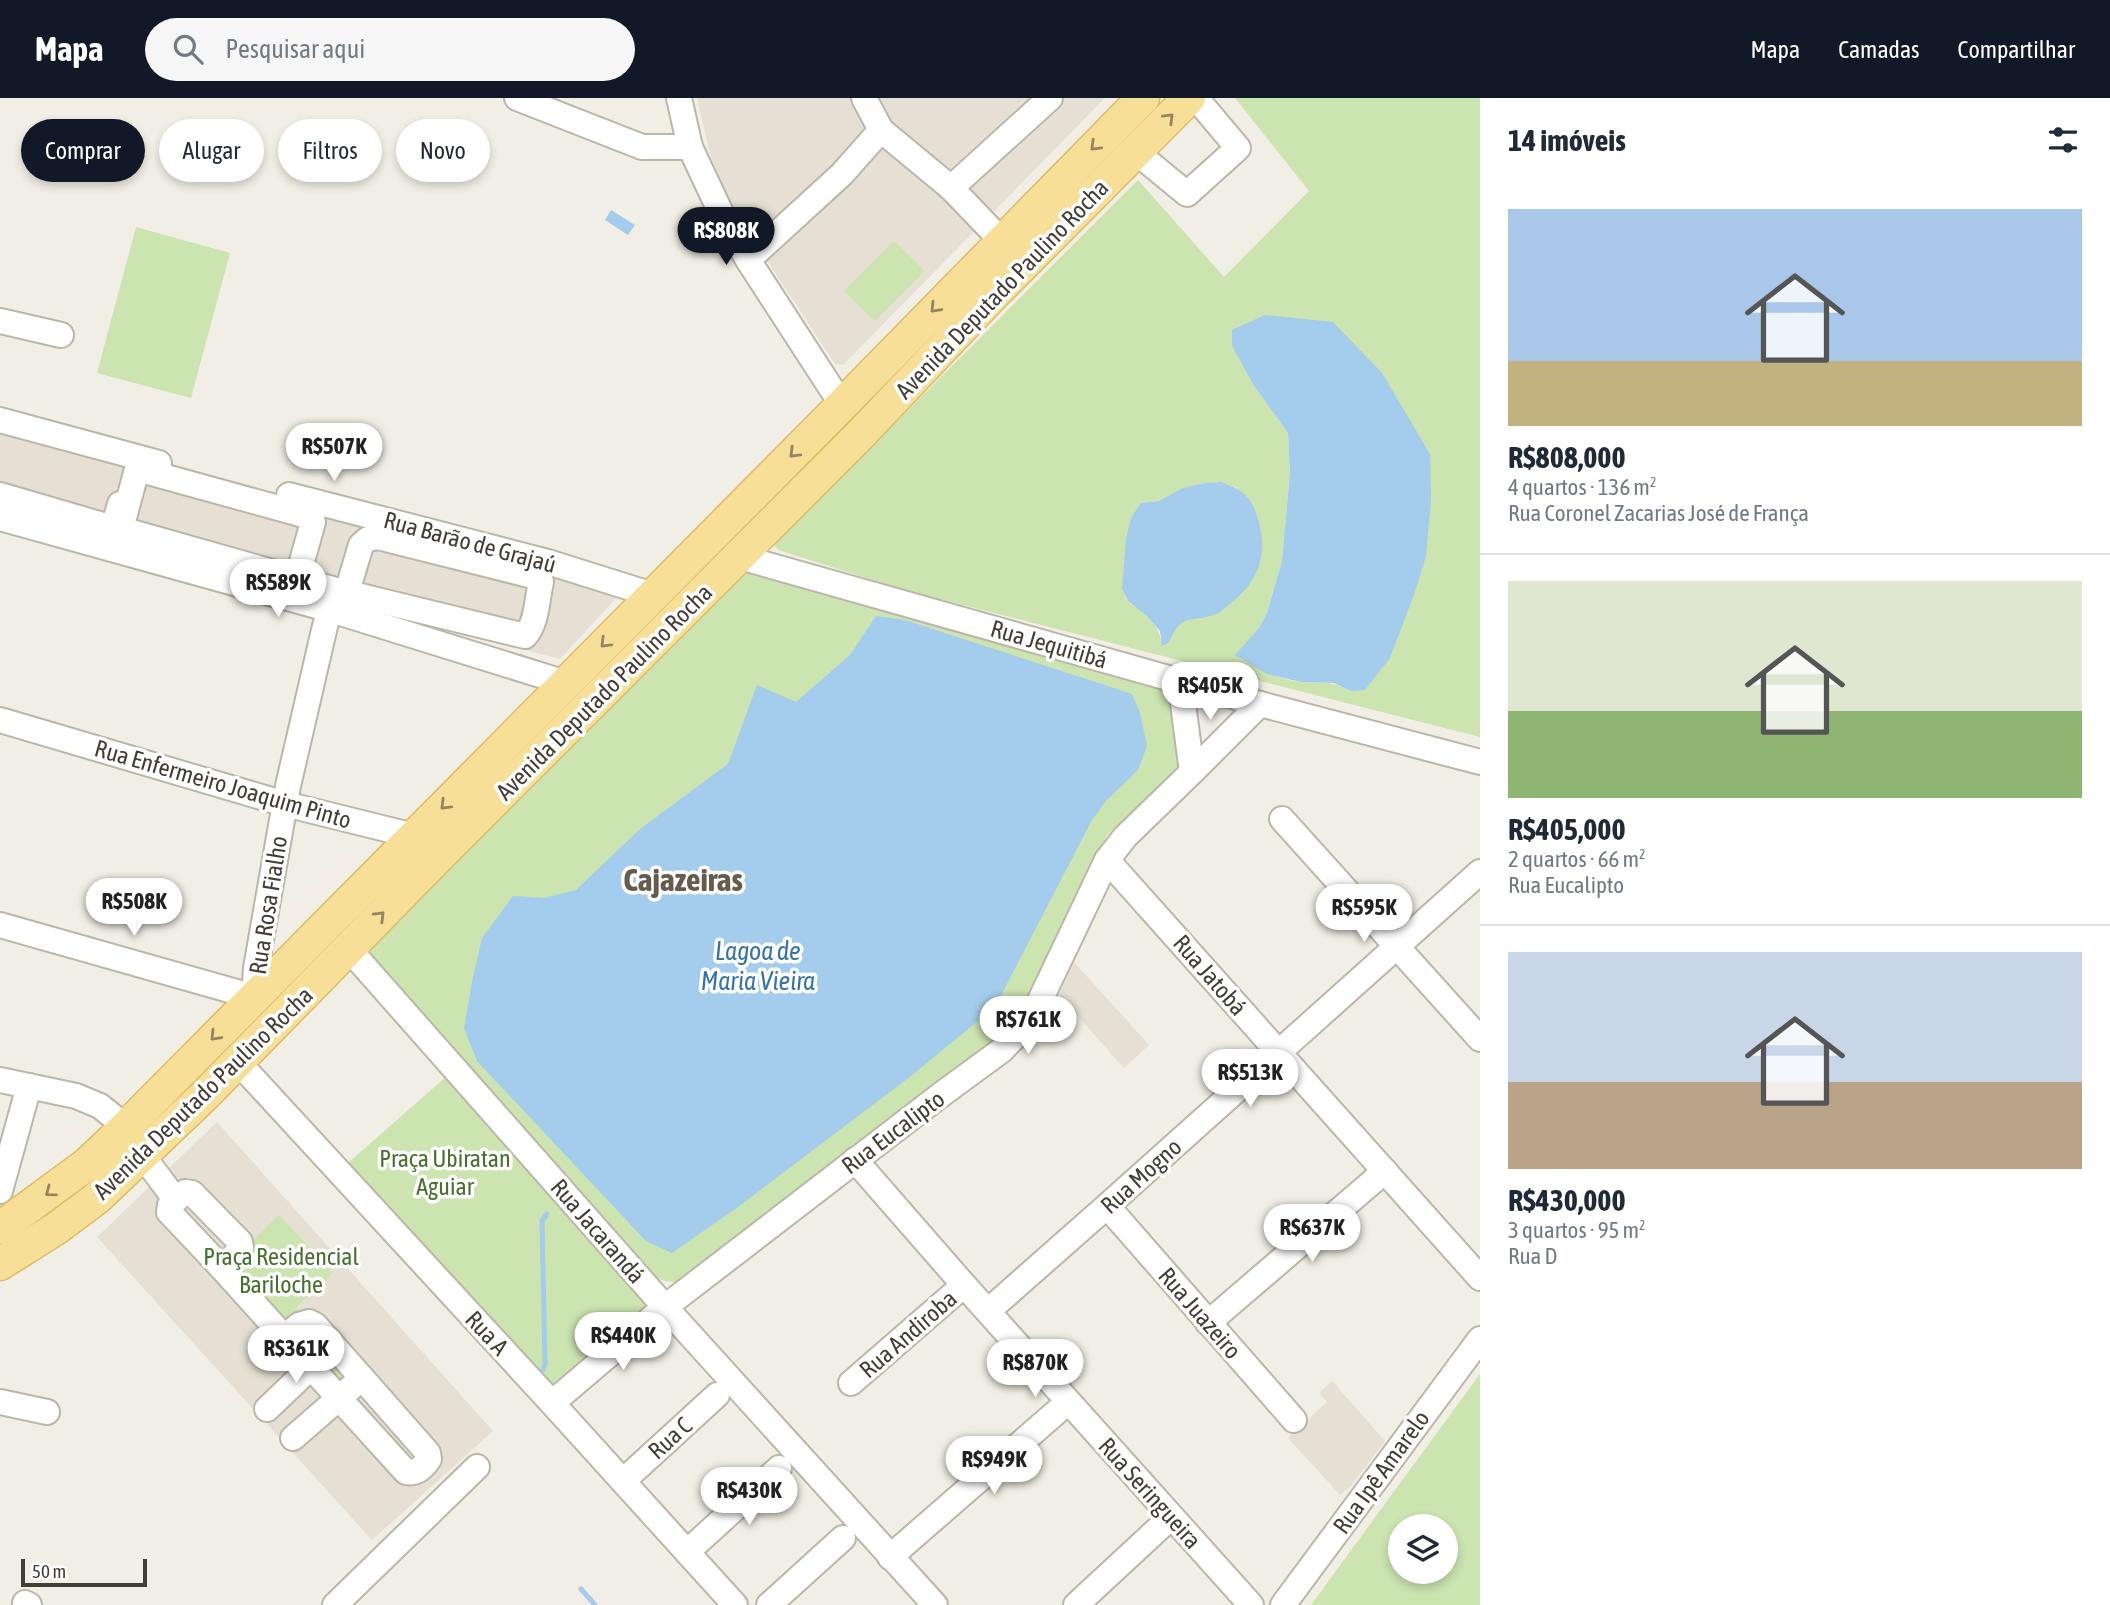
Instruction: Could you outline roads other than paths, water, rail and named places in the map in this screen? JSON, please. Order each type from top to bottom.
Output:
[{"type":"main road","name":"Avenida Deputado Paulino Rocha","points":[[3,1222],[87,1164],[126,1127],[1143,98]]},
{"type":"main road","name":"Avenida Deputado Paulino Rocha","points":[[0,1265],[97,1198],[143,1156],[445,850],[740,557],[1189,98]]},
{"type":"main road","points":[[842,405],[861,434]]},
{"type":"street","points":[[517,98],[553,105],[642,147],[690,147]]},
{"type":"street","points":[[679,98],[690,147],[721,213],[748,260],[842,405]]},
{"type":"street","points":[[864,98],[881,130],[951,188],[1002,241]]},
{"type":"street","points":[[951,188],[1050,98]]},
{"type":"street","points":[[1136,152],[1187,194],[1238,148],[1196,98]]},
{"type":"street","points":[[748,260],[842,174],[881,130]]},
{"type":"street","points":[[0,321],[61,335]]},
{"type":"street","name":"Rua Barão de Grajaú","points":[[0,420],[548,562],[653,595]]},
{"type":"street","points":[[0,432],[131,464],[113,528],[0,495]]},
{"type":"street","points":[[297,579],[313,522],[312,517],[137,469],[121,529],[297,579],[566,683]]},
{"type":"street","points":[[0,518],[338,597]]},
{"type":"street","name":"Rua Rosa Fialho","points":[[254,997],[256,968],[285,804],[325,626],[361,545],[368,538],[378,537],[533,576],[541,582],[530,632],[526,636],[338,597]]},
{"type":"street","name":"Rua Jequitibá","points":[[740,557],[1260,704],[1480,762]]},
{"type":"street","points":[[1180,681],[1192,772]]},
{"type":"street","name":"Rua Eucalipto","points":[[552,1403],[665,1307],[1002,1050],[1035,1011],[1107,860],[1125,837],[1260,704]]},
{"type":"street","name":"Rua Enfermeiro Joaquim Pinto","points":[[0,720],[285,804],[414,836],[445,850]]},
{"type":"street","points":[[1282,819],[1480,1039]]},
{"type":"street","name":"Rua Jatobá","points":[[1107,860],[1480,1278]]},
{"type":"street","name":"Rua Mogno","points":[[988,1311],[1480,872]]},
{"type":"street","points":[[0,925],[254,997]]},
{"type":"street","name":"Rua Jacarandá","points":[[348,948],[665,1307],[935,1605]]},
{"type":"street","name":"Rua A","points":[[238,1062],[735,1605]]},
{"type":"street","points":[[0,1080],[76,1096],[100,1107],[126,1127]]},
{"type":"street","points":[[0,1191],[29,1086]]},
{"type":"street","points":[[143,1156],[176,1199],[169,1207],[170,1214],[221,1266],[284,1338],[405,1472],[412,1473],[429,1459],[428,1453],[315,1325],[309,1322],[299,1325],[284,1338]]},
{"type":"street","name":"Rua Seringueira","points":[[855,1160],[1251,1605]]},
{"type":"street","points":[[1208,1323],[1385,1171]]},
{"type":"street","name":"Rua Juazeiro","points":[[1107,1206],[1294,1420]]},
{"type":"street","name":"Rua Andiroba","points":[[851,1383],[964,1285]]},
{"type":"street","name":"Rua Ipê Amarelo","points":[[1283,1605],[1480,1339]]},
{"type":"street","points":[[267,1409],[311,1367]]},
{"type":"street","points":[[293,1438],[362,1378]]},
{"type":"street","name":"Rua C","points":[[623,1481],[717,1395]]},
{"type":"street","points":[[0,1402],[47,1412]]},
{"type":"street","points":[[890,1557],[1069,1402]]},
{"type":"street","points":[[335,1605],[477,1467]]},
{"type":"street","points":[[687,1552],[779,1468]]},
{"type":"street","points":[[1076,1605],[1171,1517]]},
{"type":"street","points":[[769,1605],[843,1538]]},
{"type":"water","points":[[611,210],[635,225],[628,235],[605,220]]},
{"type":"water","points":[[1265,315],[1333,322],[1382,373],[1430,454],[1431,501],[1426,556],[1390,658],[1365,690],[1351,691],[1334,683],[1301,682],[1267,674],[1235,655],[1259,628],[1267,613],[1282,561],[1290,472],[1288,433],[1253,384],[1232,346],[1232,330]]},
{"type":"water","points":[[1221,482],[1242,492],[1254,507],[1262,545],[1259,566],[1249,585],[1223,610],[1207,617],[1182,622],[1169,643],[1162,646],[1160,631],[1128,601],[1122,589],[1126,539],[1131,518],[1141,503],[1159,501],[1183,488]]},
{"type":"water","name":"Lagoa de Maria Vieira","points":[[876,616],[905,620],[1132,694],[1140,713],[1147,746],[1138,770],[1106,801],[1092,820],[995,1007],[911,1076],[738,1207],[672,1253],[646,1241],[477,1061],[464,1028],[482,938],[513,896],[544,898],[576,890],[640,829],[728,764],[757,685],[796,702],[850,655]]},
{"type":"waterway","points":[[543,1370],[542,1221],[547,1214]]},
{"type":"waterway","points":[[581,1589],[595,1605]]},
{"type":"district","name":"Cajazeiras","points":[[683,879]]},
{"type":"park label","name":"Praça Ubiratan Aguiar","points":[[445,1172]]},
{"type":"park label","name":"Praça Residencial Bariloche","points":[[281,1270]]}]
